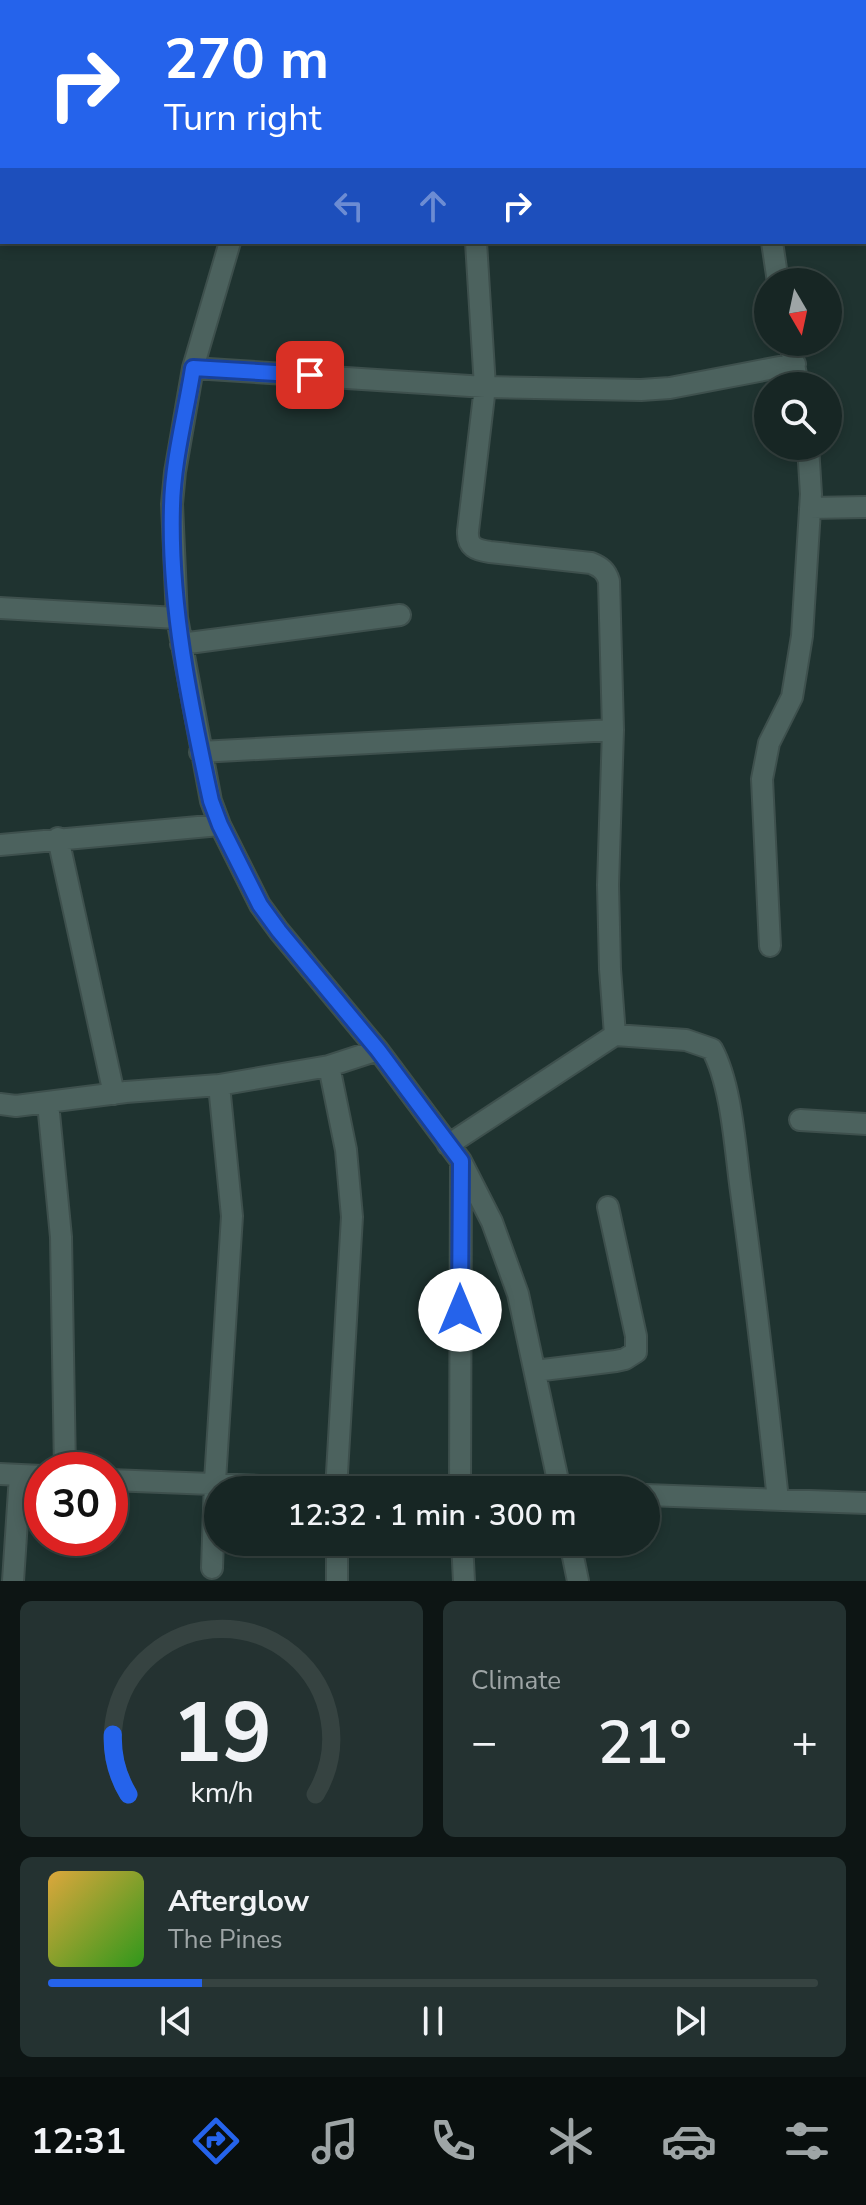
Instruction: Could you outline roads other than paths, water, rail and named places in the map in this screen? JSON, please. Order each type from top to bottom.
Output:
[{"type":"street","points":[[229,244],[193,368],[172,504],[177,618],[211,801],[260,905],[378,1050],[454,1153],[492,1222],[518,1294],[557,1476]]},
{"type":"street","points":[[476,244],[485,387],[468,531],[470,545],[479,551],[591,563],[606,573],[609,589],[613,730],[608,885],[615,1035]]},
{"type":"street","points":[[772,244],[776,268]]},
{"type":"street","points":[[793,356],[796,372]]},
{"type":"street","points":[[193,368],[485,387],[641,390],[670,388],[795,364]]},
{"type":"street","points":[[770,946],[762,779],[769,743],[792,697],[802,636],[810,508],[808,460]]},
{"type":"street","points":[[810,508],[866,507]]},
{"type":"street","points":[[0,608],[177,618]]},
{"type":"street","points":[[181,644],[400,615]]},
{"type":"street","points":[[200,752],[613,730]]},
{"type":"street","points":[[0,845],[220,825]]},
{"type":"street","points":[[58,838],[114,1094]]},
{"type":"street","points":[[454,1153],[615,1035],[686,1040],[712,1049],[720,1066],[731,1120],[778,1500]]},
{"type":"street","points":[[0,1104],[16,1106],[219,1085],[329,1066],[378,1050]]},
{"type":"street","points":[[329,1066],[346,1150],[352,1217],[337,1476]]},
{"type":"street","points":[[216,1476],[232,1216],[219,1085]]},
{"type":"street","points":[[48,1103],[61,1237],[65,1452]]},
{"type":"street","points":[[800,1120],[866,1124]]},
{"type":"street","points":[[454,1153],[460,1476]]},
{"type":"street","points":[[535,1371],[616,1361],[636,1352],[636,1336],[608,1207]]},
{"type":"street","points":[[10,1474],[13,1581]]},
{"type":"street","points":[[128,1481],[204,1484]]},
{"type":"street","points":[[660,1496],[866,1503]]},
{"type":"street","points":[[212,1556],[212,1568]]},
{"type":"street","points":[[337,1556],[337,1581]]},
{"type":"street","points":[[463,1556],[464,1581]]},
{"type":"street","points":[[573,1556],[578,1581]]}]
